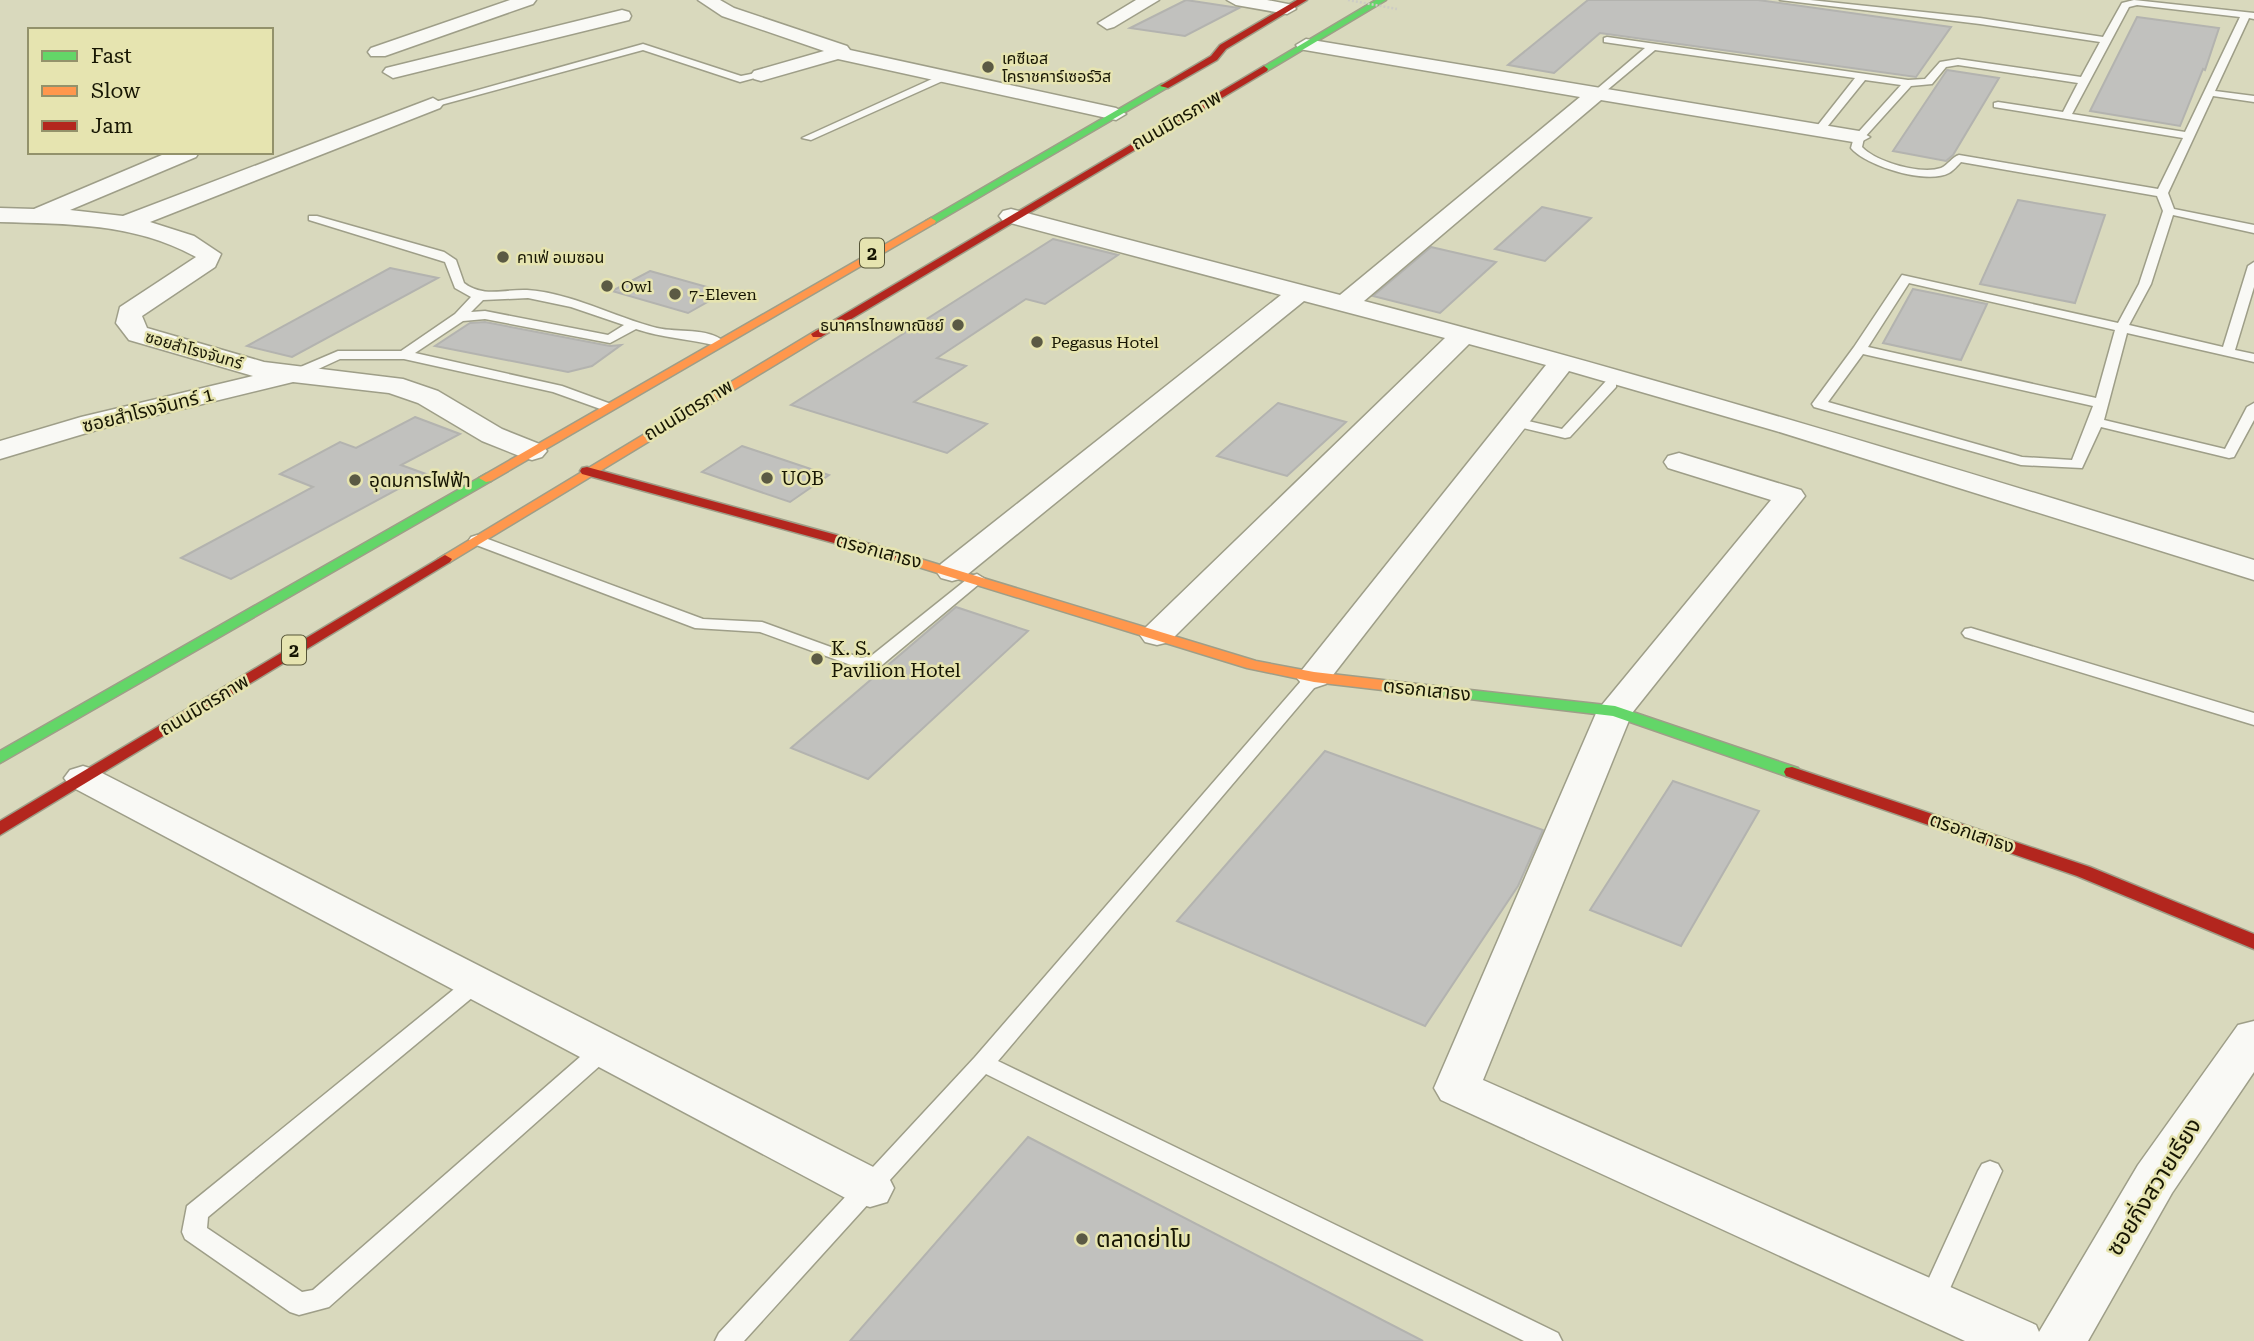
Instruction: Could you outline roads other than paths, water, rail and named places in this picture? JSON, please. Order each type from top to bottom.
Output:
[{"type":"main road","name":"ถนนมิตรภาพ","points":[[0,758],[550,458],[606,407],[1214,58],[1223,47],[1303,0]]},
{"type":"main road","name":"ถนนมิตรภาพ","points":[[0,829],[1011,216],[1382,0]]},
{"type":"main road","name":"ตรอกเสาธง","points":[[550,458],[587,471],[964,575],[1253,665],[1314,677],[1615,711],[2077,869],[2193,913],[2254,942]]},
{"type":"street","points":[[378,52],[527,0]]},
{"type":"street","points":[[707,0],[728,12],[840,50],[837,53]]},
{"type":"street","points":[[1107,23],[1150,0]]},
{"type":"street","points":[[1236,0],[1287,9]]},
{"type":"street","points":[[449,13],[474,18]]},
{"type":"street","points":[[393,72],[622,16]]},
{"type":"street","points":[[1306,45],[1859,137]]},
{"type":"street","points":[[761,75],[837,53],[1116,114]]},
{"type":"street","points":[[1346,303],[1595,94]]},
{"type":"street","points":[[126,223],[433,104]]},
{"type":"street","points":[[39,216],[179,155],[239,178]]},
{"type":"street","name":"ซอยสำโรงจันทร์","points":[[0,215],[126,223],[183,240],[209,254],[206,262],[128,313],[128,323],[138,334],[262,370],[393,385],[428,397],[492,435],[550,458]]},
{"type":"street","points":[[1011,216],[1563,361],[1786,425],[2254,570]]},
{"type":"street","points":[[964,575],[1301,292]]},
{"type":"street","points":[[1157,635],[1464,334]]},
{"type":"street","points":[[1314,677],[1563,361]]},
{"type":"street","name":"ซอยสำโรงจันทร์ 1","points":[[0,450],[91,423],[296,374]]},
{"type":"street","points":[[1679,462],[1790,496],[1615,711],[1457,1088],[2018,1341]]},
{"type":"street","points":[[83,778],[870,1188]]},
{"type":"street","name":"ซอยกิ่งสวายเรียง","points":[[2061,1341],[2155,1179],[2254,1037]]},
{"type":"lane","points":[[1785,0],[1980,22],[2106,40]]},
{"type":"lane","points":[[2066,116],[2125,5],[2137,2],[2250,15],[2162,193],[2169,211],[2145,284],[2122,327],[2096,422],[2077,465],[2021,461],[1819,404],[1860,349],[1906,278],[2122,327],[2254,358]]},
{"type":"lane","points":[[1607,40],[1908,83],[1928,82],[1943,64],[1958,62],[2085,81]]},
{"type":"lane","points":[[1595,94],[1655,45]]},
{"type":"lane","points":[[433,104],[643,47],[740,79],[761,75]]},
{"type":"lane","points":[[807,138],[943,77]]},
{"type":"lane","points":[[1819,130],[1861,78]]},
{"type":"lane","points":[[1908,83],[1859,137],[1856,148],[1865,158],[1928,172],[1945,171],[1959,158],[2162,193]]},
{"type":"lane","points":[[2211,93],[2254,99]]},
{"type":"lane","points":[[1997,105],[2190,136]]},
{"type":"lane","points":[[2169,211],[2254,229]]},
{"type":"lane","points":[[313,218],[440,255],[450,260],[456,282],[462,290],[479,296],[528,294],[574,304],[657,332],[690,334],[718,342]]},
{"type":"lane","points":[[2228,352],[2254,266]]},
{"type":"lane","points":[[404,355],[460,317],[479,296]]},
{"type":"lane","points":[[460,317],[485,314],[610,339],[635,324]]},
{"type":"lane","points":[[1860,349],[2100,403]]},
{"type":"lane","points":[[296,374],[338,355],[404,355],[557,389],[606,407]]},
{"type":"lane","points":[[485,372],[501,360]]},
{"type":"lane","points":[[1515,422],[1565,434],[1611,384]]},
{"type":"lane","points":[[2096,422],[2229,454],[2254,407]]},
{"type":"lane","points":[[477,540],[701,624],[762,627],[859,663],[876,661],[964,575]]},
{"type":"lane","points":[[1971,634],[2254,719]]},
{"type":"lane","points":[[728,1341],[983,1063],[1314,677]]},
{"type":"lane","points":[[477,982],[196,1213],[194,1232],[299,1304],[320,1299],[604,1049]]},
{"type":"lane","points":[[983,1063],[1549,1341]]},
{"type":"lane","points":[[1931,1302],[1990,1171]]},
{"type":"place","name":"เคซีเอส โคราชคาร์เซอร์วิส","points":[[988,67]]},
{"type":"place","name":"คาเฟ่ อเมซอน","points":[[503,257]]},
{"type":"place","name":"Owl","points":[[607,286]]},
{"type":"place","name":"7-Eleven","points":[[675,294]]},
{"type":"place","name":"ธนาคารไทยพาณิชย์","points":[[958,325]]},
{"type":"place","name":"Pegasus Hotel","points":[[1037,342]]},
{"type":"place","name":"UOB","points":[[767,478]]},
{"type":"place","name":"อุดมการไฟฟ้า","points":[[355,480]]},
{"type":"place","name":"K. S. Pavilion Hotel","points":[[817,659]]},
{"type":"place","name":"ตลาดย่าโม","points":[[1082,1239]]}]
